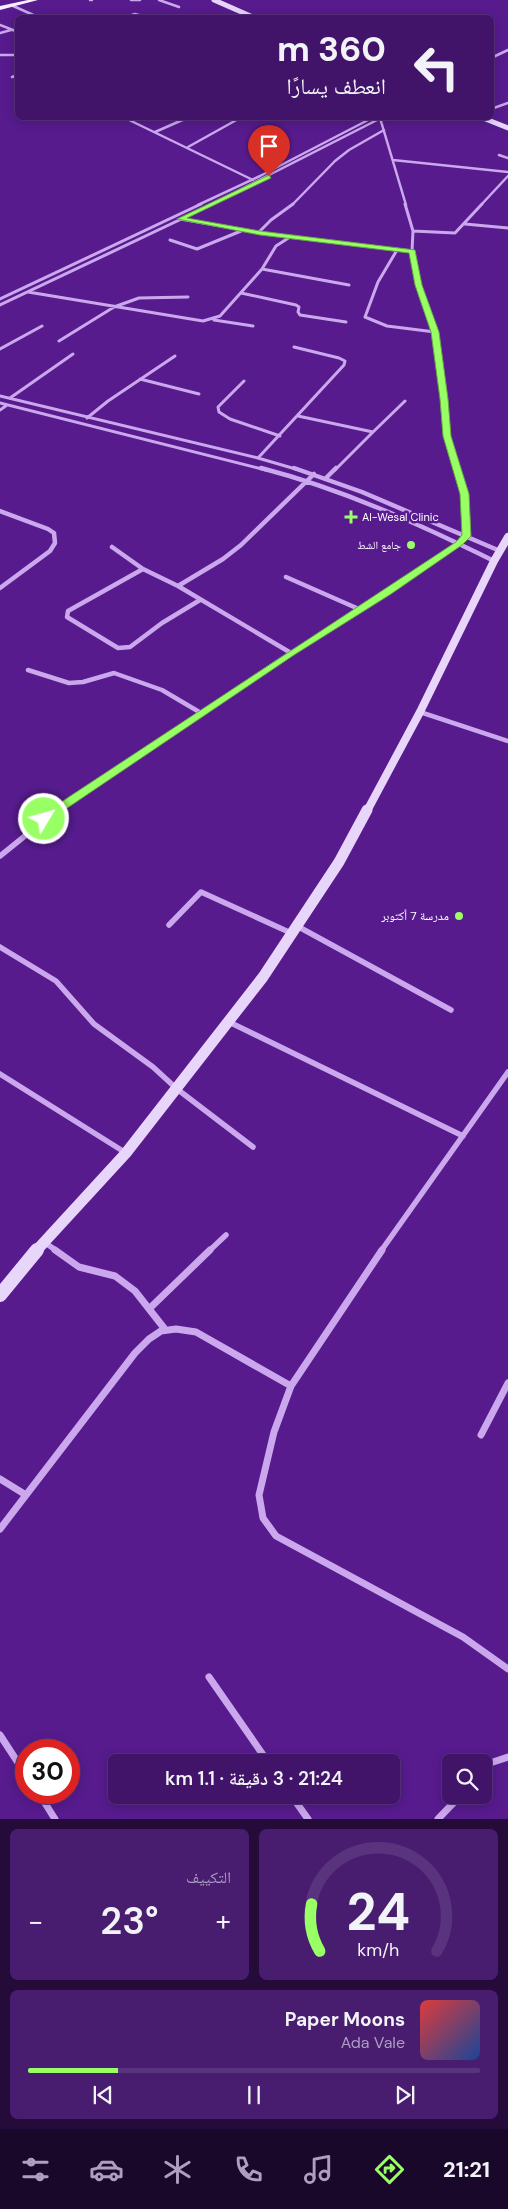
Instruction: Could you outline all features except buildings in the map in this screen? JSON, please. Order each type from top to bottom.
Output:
[{"type":"main road","points":[[0,7],[26,0]]},
{"type":"main road","points":[[0,7],[35,0]]},
{"type":"street","points":[[131,0],[140,0]]},
{"type":"street","points":[[158,0],[179,7]]},
{"type":"street","points":[[205,0],[239,15]]},
{"type":"street","points":[[214,0],[249,15]]},
{"type":"street","points":[[11,5],[33,15]]},
{"type":"street","points":[[0,25],[15,31]]},
{"type":"street","points":[[0,33],[12,30]]},
{"type":"street","points":[[494,57],[508,50]]},
{"type":"street","points":[[0,55],[15,55]]},
{"type":"street","points":[[494,108],[508,103]]},
{"type":"street","points":[[494,117],[508,123]]},
{"type":"street","points":[[129,120],[253,180]]},
{"type":"street","points":[[155,132],[182,120]]},
{"type":"street","points":[[188,147],[236,120]]},
{"type":"street","points":[[0,299],[253,180],[368,120]]},
{"type":"street","points":[[0,305],[294,164],[377,120]]},
{"type":"street","points":[[0,856],[69,800],[290,653],[361,610],[459,544],[466,536],[464,494],[447,436],[435,332],[419,285],[412,251],[413,231],[382,120]]},
{"type":"street","points":[[488,120],[508,128]]},
{"type":"street","points":[[258,233],[271,220],[289,208],[335,161],[349,150],[384,130]]},
{"type":"street","points":[[499,155],[508,158]]},
{"type":"street","points":[[393,160],[508,174]]},
{"type":"street","points":[[413,231],[455,233],[508,174]]},
{"type":"street","points":[[501,182],[508,183]]},
{"type":"street","points":[[173,218],[242,231],[412,251]]},
{"type":"street","points":[[465,224],[508,228]]},
{"type":"street","points":[[170,240],[197,249],[242,231]]},
{"type":"street","points":[[214,320],[220,316],[262,269],[276,246],[290,237]]},
{"type":"street","points":[[397,250],[384,267],[367,308],[366,317],[371,322],[381,325],[435,332]]},
{"type":"street","points":[[262,269],[349,285]]},
{"type":"street","points":[[27,292],[189,320],[214,320],[253,326]]},
{"type":"street","points":[[241,293],[296,305],[300,315],[346,322]]},
{"type":"street","points":[[59,341],[114,307],[144,296],[188,297]]},
{"type":"street","points":[[0,349],[42,326]]},
{"type":"street","points":[[258,458],[344,365],[344,361],[339,358],[294,347]]},
{"type":"street","points":[[10,398],[73,354]]},
{"type":"street","points":[[87,418],[175,356]]},
{"type":"street","points":[[140,379],[198,394]]},
{"type":"street","points":[[244,381],[225,398],[218,407],[219,412],[230,419],[280,436]]},
{"type":"street","points":[[0,396],[258,458],[314,474],[500,551]]},
{"type":"street","points":[[326,478],[405,401]]},
{"type":"street","points":[[0,403],[307,481],[405,520],[494,561]]},
{"type":"street","points":[[0,410],[7,405]]},
{"type":"street","points":[[298,416],[372,432]]},
{"type":"street","points":[[178,586],[241,545],[314,474]]},
{"type":"street","points":[[0,510],[20,520],[46,528],[54,534],[55,543],[50,551],[0,588]]},
{"type":"street","points":[[405,520],[414,514]]},
{"type":"street","points":[[0,1295],[44,1242],[126,1154],[263,977],[339,862],[420,712],[494,561],[508,537]]},
{"type":"street","points":[[112,546],[143,569],[178,586],[290,653]]},
{"type":"street","points":[[143,569],[68,611],[67,617],[118,648],[126,649],[162,623],[200,600]]},
{"type":"street","points":[[286,576],[361,610]]},
{"type":"street","points":[[28,670],[71,684],[107,673],[114,673],[162,690],[201,713]]},
{"type":"street","points":[[420,712],[508,741]]},
{"type":"street","points":[[169,925],[201,892],[208,894],[294,930],[451,1010]]},
{"type":"street","points":[[0,947],[56,980],[94,1024],[153,1067],[177,1089],[253,1146]]},
{"type":"street","points":[[229,1022],[463,1136]]},
{"type":"street","points":[[508,1072],[368,1270],[291,1386],[274,1432],[259,1496],[262,1516],[276,1536],[463,1637],[508,1669]]},
{"type":"street","points":[[0,1074],[126,1154]]},
{"type":"street","points":[[150,1308],[226,1235]]},
{"type":"street","points":[[44,1242],[70,1263],[115,1276],[135,1292],[150,1308],[164,1328]]},
{"type":"street","points":[[0,1529],[135,1353],[146,1341],[164,1328],[180,1328],[196,1332],[291,1386]]},
{"type":"street","points":[[481,1435],[508,1383]]},
{"type":"street","points":[[0,1479],[26,1495]]},
{"type":"street","points":[[208,1678],[262,1754]]},
{"type":"street","points":[[0,1735],[15,1758]]},
{"type":"street","points":[[492,1763],[508,1757]]},
{"type":"street","points":[[46,1804],[56,1819]]},
{"type":"street","points":[[297,1804],[308,1819]]},
{"type":"street","points":[[438,1819],[452,1804]]},
{"type":"place","name":"Al-Wesal Clinic","points":[[351,517]]},
{"type":"place","name":"جامع الشط","points":[[411,545]]},
{"type":"place","name":"مدرسة 7 أكتوبر","points":[[459,916]]},
{"type":"route","points":[[44,819],[130,759],[459,544],[468,531],[464,494],[450,453],[447,436],[435,332],[419,285],[412,251],[260,233],[180,219],[269,176]]}]
